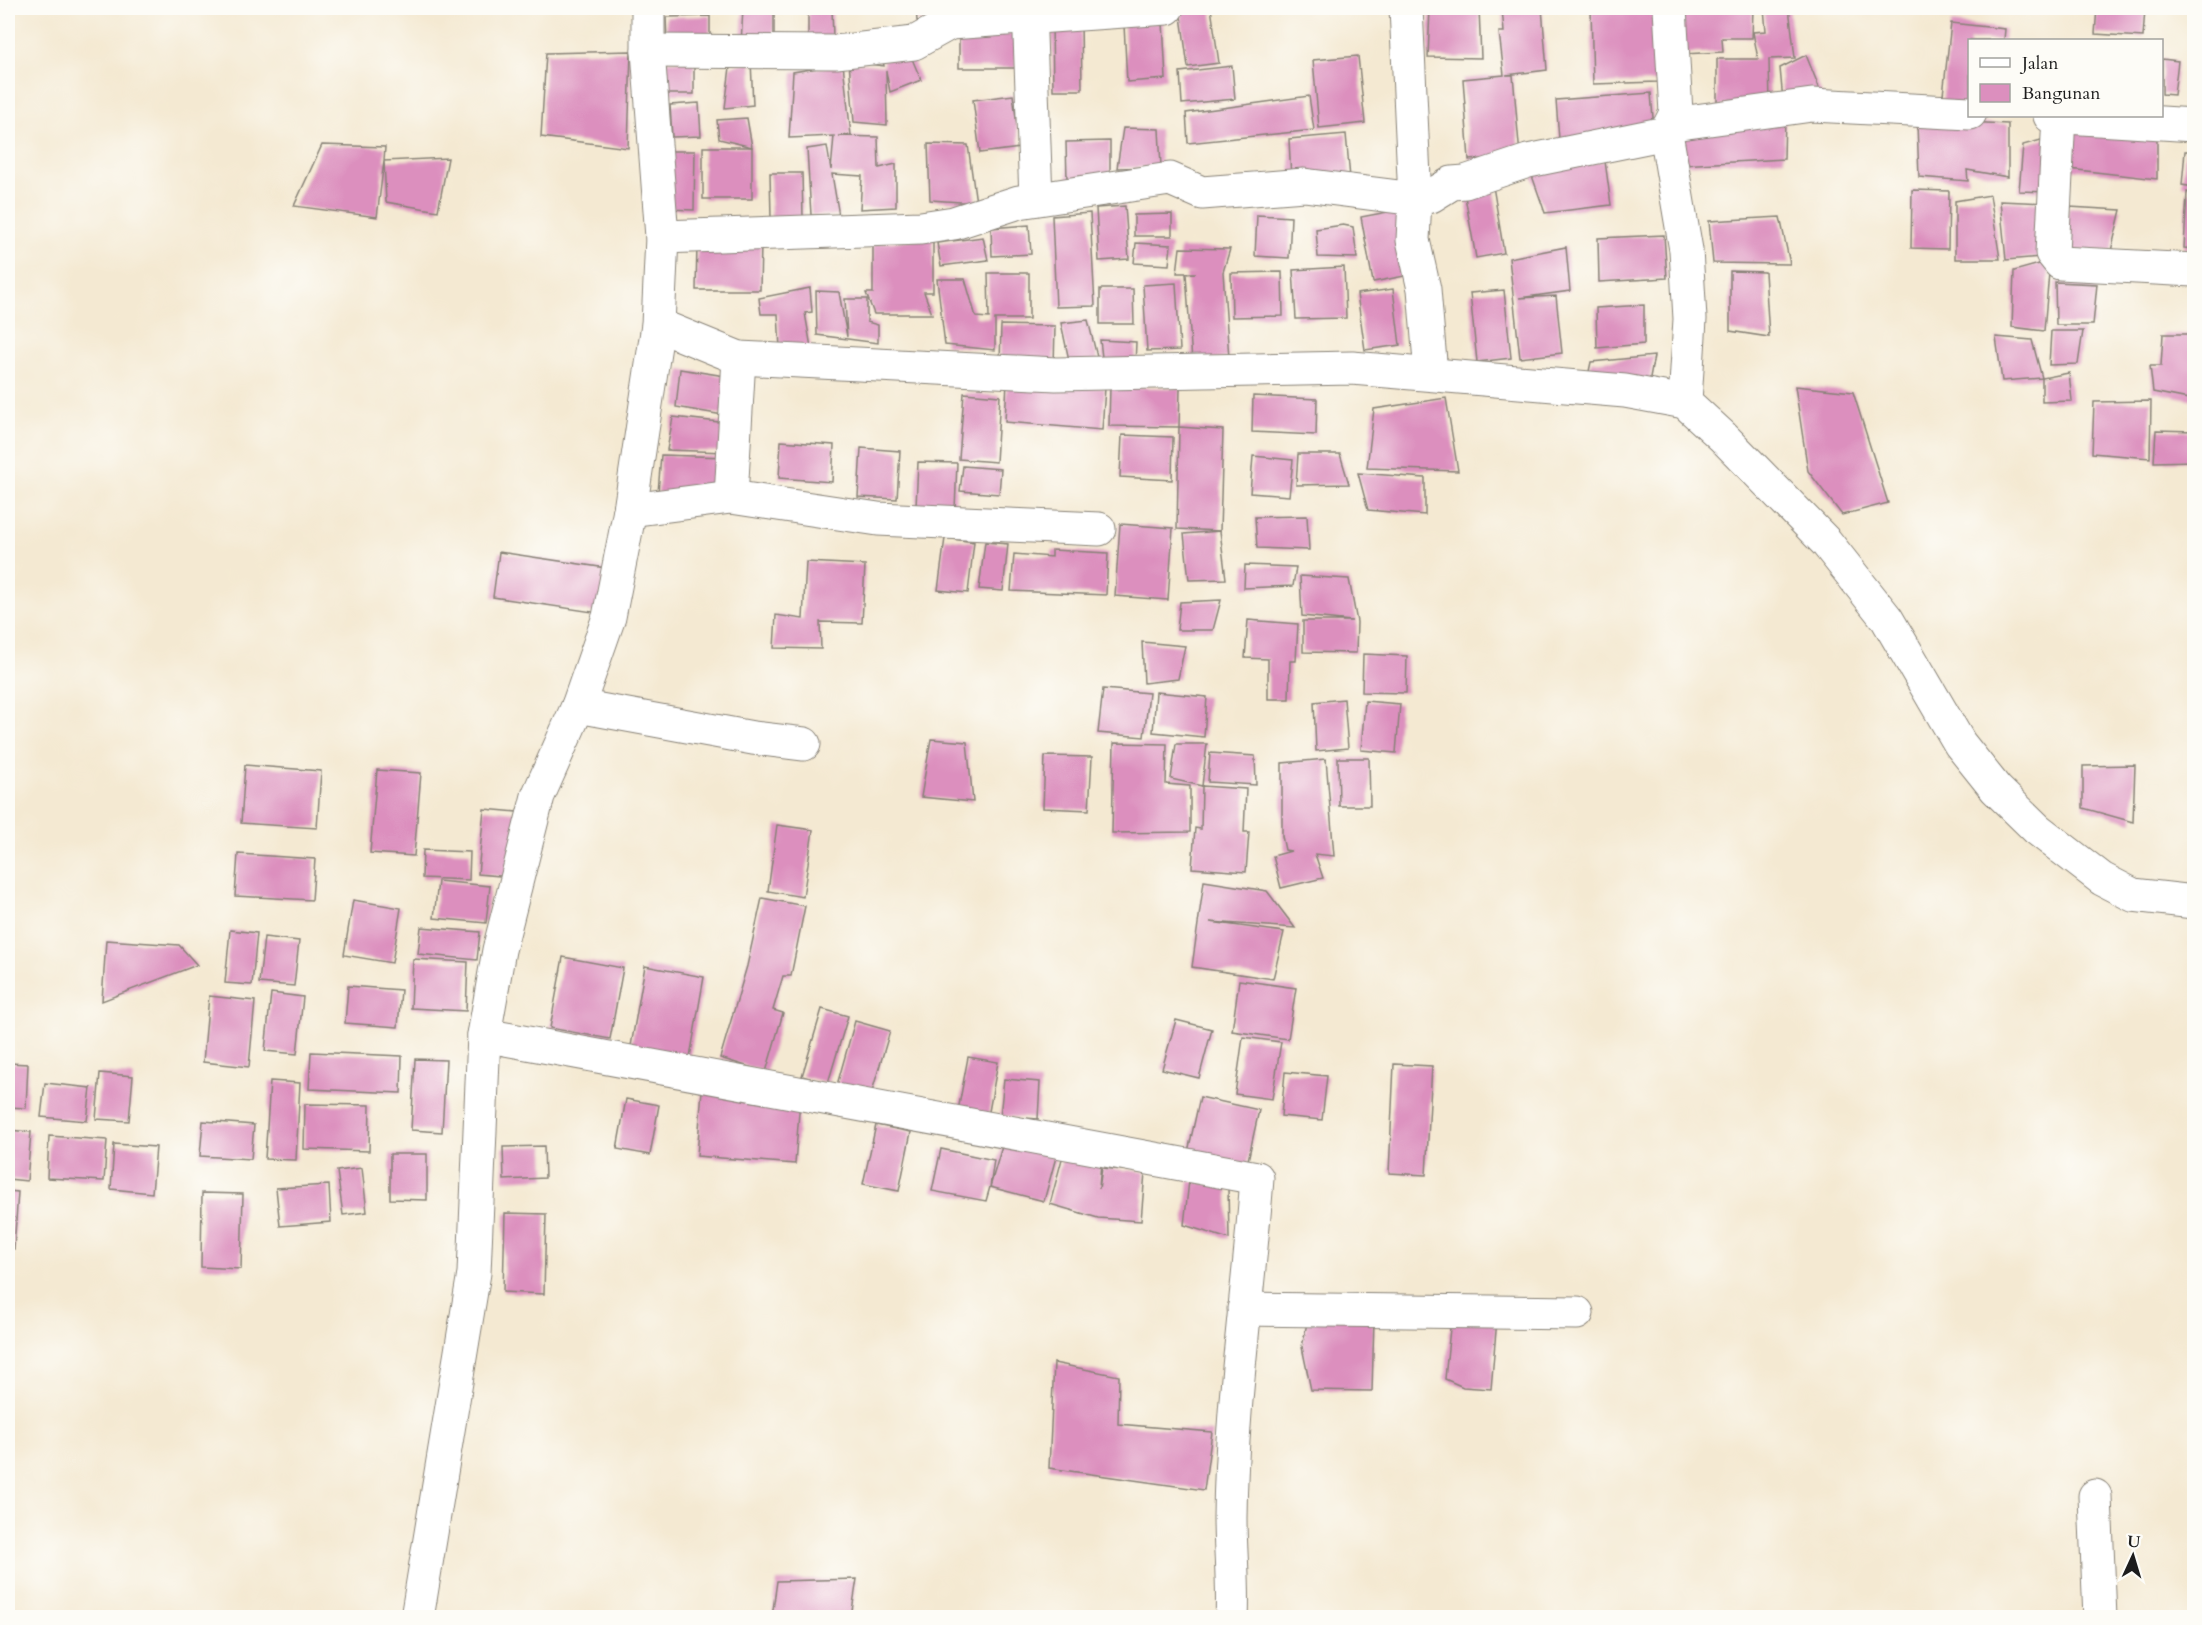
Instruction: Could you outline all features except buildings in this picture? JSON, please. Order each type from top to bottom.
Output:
[{"type":"street","points":[[417,1617],[474,1273],[484,1035],[499,950],[538,796],[578,706],[609,617],[630,510],[658,325],[662,237],[648,51],[648,8]]},
{"type":"street","points":[[648,51],[836,51],[914,43],[950,22],[1029,13],[1167,8]]},
{"type":"street","points":[[1406,8],[1415,199],[1413,240],[1424,290],[1431,374]]},
{"type":"street","points":[[1670,8],[1676,113],[1670,129],[1686,250],[1690,319],[1685,402]]},
{"type":"street","points":[[1029,13],[1036,199]]},
{"type":"street","points":[[662,237],[921,228],[954,223],[1019,202],[1170,179],[1202,193],[1304,185],[1415,199],[1431,196],[1452,183],[1465,182],[1528,161],[1670,129],[1812,105],[1968,113]]},
{"type":"street","points":[[2060,117],[2052,253],[2060,263],[2194,270]]},
{"type":"street","points":[[2075,117],[2194,125]]},
{"type":"street","points":[[658,325],[739,358],[1056,374],[1352,368],[1624,391],[1685,402],[1826,542],[1887,619],[1960,744],[1996,789],[2037,829],[2102,879],[2133,894],[2194,902]]},
{"type":"street","points":[[731,497],[739,358]]},
{"type":"street","points":[[630,510],[731,497],[878,519],[1100,529]]},
{"type":"street","points":[[578,706],[753,738],[804,744]]},
{"type":"street","points":[[484,1035],[1257,1178],[1244,1309],[1230,1517],[1232,1617]]},
{"type":"street","points":[[1244,1309],[1577,1314]]},
{"type":"street","points":[[2095,1496],[2100,1617]]}]
